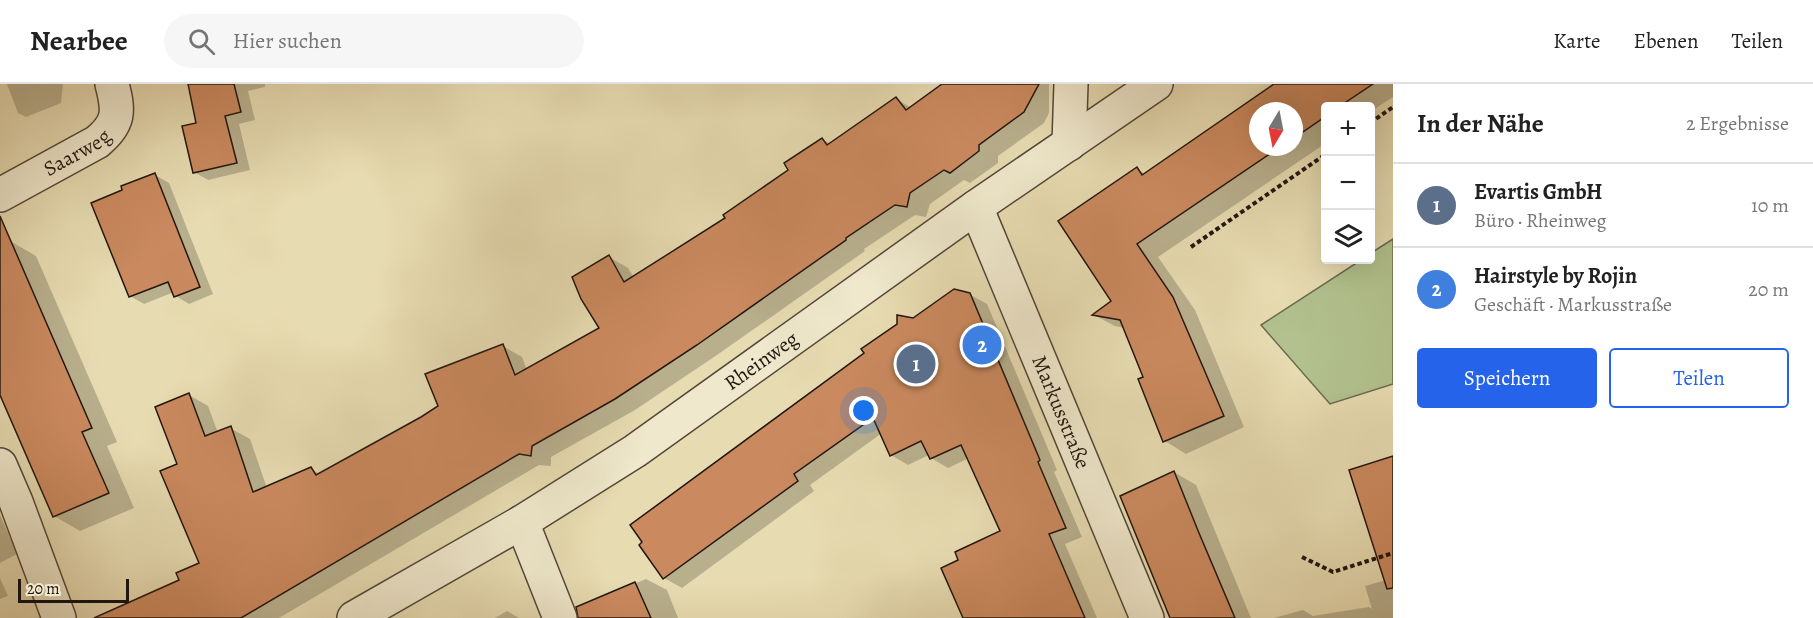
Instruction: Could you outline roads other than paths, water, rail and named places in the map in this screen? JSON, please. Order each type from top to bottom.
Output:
[{"type":"street","name":"Saarweg","points":[[0,195],[97,142],[108,133],[113,126],[118,106],[112,84]]},
{"type":"street","points":[[1069,144],[1071,84]]},
{"type":"street","name":"Rheinweg","points":[[354,618],[522,522],[634,451],[976,207],[1155,84]]},
{"type":"street","name":"Markusstraße","points":[[976,207],[1147,618]]},
{"type":"street","points":[[0,465],[59,618]]},
{"type":"street","points":[[522,522],[560,618]]},
{"type":"place","name":"Hairstyle by Rojin","points":[[982,345]]},
{"type":"place","name":"Evartis GmbH","points":[[916,364]]}]
